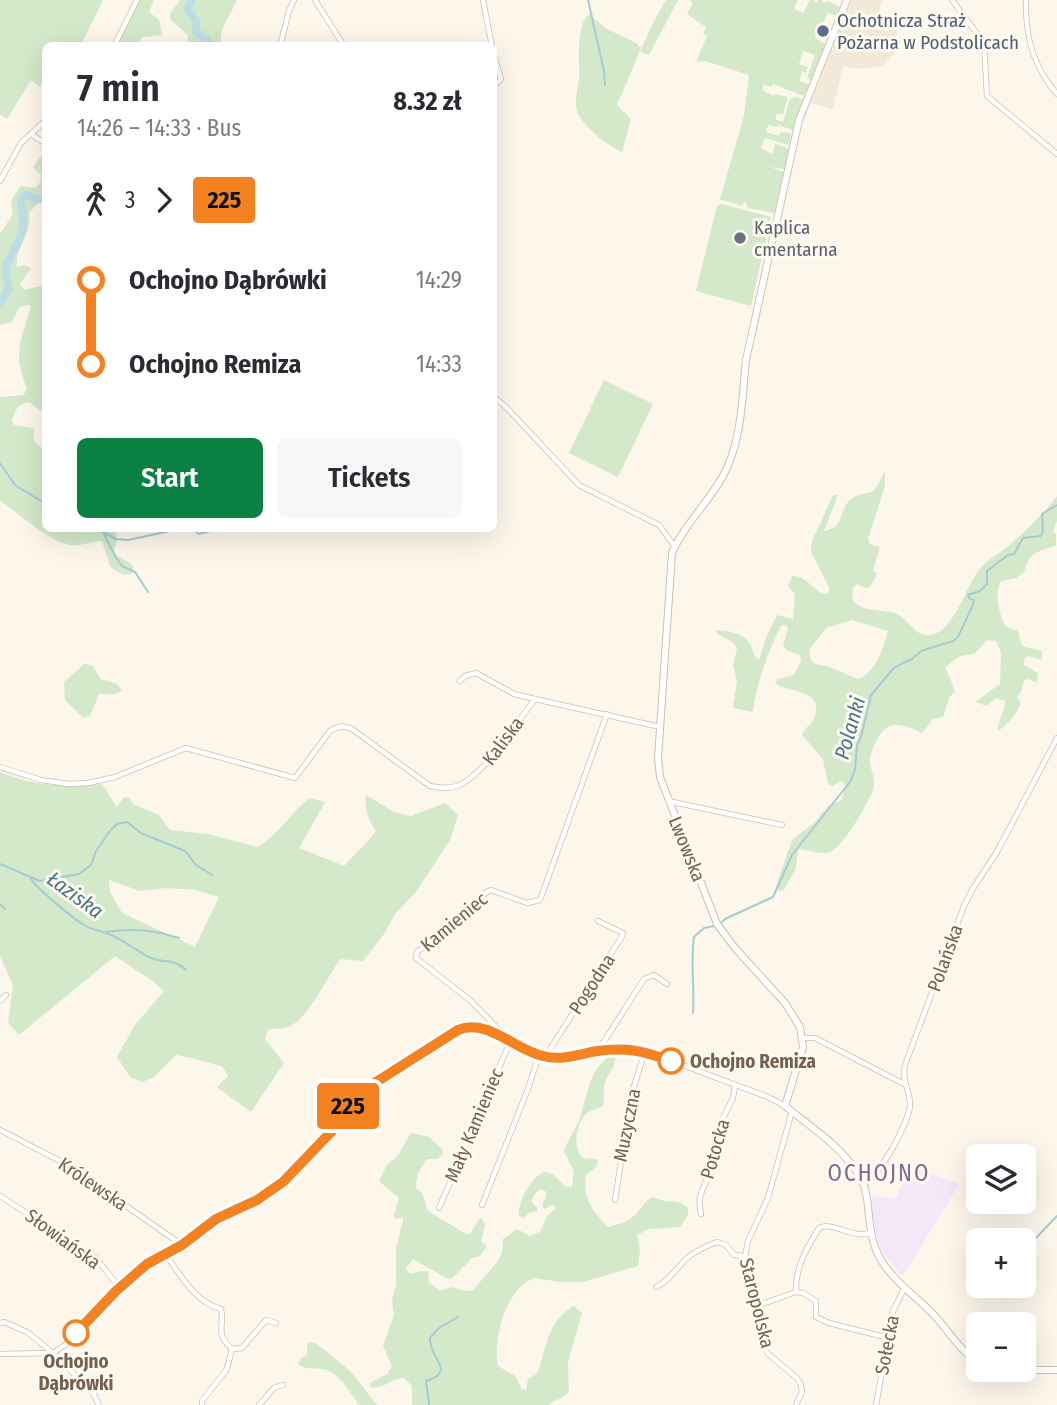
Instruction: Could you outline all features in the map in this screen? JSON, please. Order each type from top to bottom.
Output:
[{"type":"street","points":[[116,42],[136,0]]},
{"type":"street","points":[[281,42],[294,0]]},
{"type":"street","points":[[315,0],[341,42]]},
{"type":"street","points":[[483,0],[491,42]]},
{"type":"street","name":"Lwowska","points":[[803,1038],[791,1011],[717,924],[667,801],[658,766],[671,560],[675,547],[723,477],[730,458],[743,399],[746,360],[799,120],[847,0]]},
{"type":"street","points":[[952,0],[984,43],[987,96],[992,103],[1057,154]]},
{"type":"street","points":[[1026,0],[1027,34],[1032,52],[1040,71],[1057,94]]},
{"type":"street","points":[[497,66],[501,79],[497,83]]},
{"type":"street","points":[[0,181],[21,143],[42,124]]},
{"type":"street","points":[[31,134],[42,141]]},
{"type":"street","points":[[497,400],[579,485],[659,525],[675,547]]},
{"type":"street","points":[[460,681],[465,676],[476,673],[514,694],[535,699]]},
{"type":"street","name":"Kaliska","points":[[0,767],[41,780],[69,784],[88,783],[115,777],[186,748],[295,778],[332,729],[344,727],[352,729],[430,786],[443,789],[458,786],[478,773],[535,699],[660,727]]},
{"type":"street","name":"Kamieniec","points":[[500,1037],[500,1031],[483,1012],[416,958],[417,952],[454,924],[486,892],[491,890],[527,903],[540,900],[607,714]]},
{"type":"street","name":"Polańska","points":[[864,1184],[887,1156],[907,1116],[910,1104],[903,1076],[905,1065],[964,906],[997,852],[1057,738]]},
{"type":"street","points":[[667,801],[782,825]]},
{"type":"street","name":"Pogodna","points":[[542,1056],[621,938],[623,933],[598,921]]},
{"type":"street","points":[[597,1051],[644,979],[654,975],[667,984]]},
{"type":"street","points":[[0,1001],[6,995]]},
{"type":"street","points":[[0,1354],[53,1353],[65,1345],[147,1264],[182,1245],[209,1223],[257,1200],[283,1182],[332,1131],[348,1106],[362,1091],[467,1026],[484,1028],[542,1056],[571,1057],[597,1051],[627,1049],[645,1051],[785,1106],[841,1150],[864,1184],[871,1233],[881,1259],[966,1352]]},
{"type":"street","points":[[785,1106],[802,1051],[803,1038],[815,1038],[905,1084]]},
{"type":"street","name":"Mały Kamieniec","points":[[439,1208],[510,1042]]},
{"type":"street","name":"Muzyczna","points":[[615,1200],[632,1093],[645,1051]]},
{"type":"street","points":[[482,1205],[542,1056]]},
{"type":"street","name":"Potocka","points":[[701,1214],[700,1198],[711,1173],[722,1135],[719,1126],[733,1098],[735,1085]]},
{"type":"street","name":"Staropolska","points":[[792,1111],[768,1198],[747,1241],[744,1256],[767,1353],[797,1378],[801,1385],[802,1392],[796,1405]]},
{"type":"street","name":"Królewska","points":[[0,1130],[66,1164],[182,1245]]},
{"type":"street","name":"Słowiańska","points":[[0,1196],[96,1258],[115,1282],[123,1285]]},
{"type":"street","points":[[796,1292],[797,1274],[819,1227],[827,1225],[857,1235],[871,1233]]},
{"type":"street","points":[[656,1287],[669,1281],[687,1258],[703,1247],[717,1242],[726,1245],[734,1255],[744,1256]]},
{"type":"street","points":[[166,1255],[194,1293],[205,1302],[221,1309],[220,1331],[226,1344],[232,1349],[242,1348],[266,1320],[276,1323]]},
{"type":"street","name":"Sołecka","points":[[876,1405],[893,1311],[905,1287]]},
{"type":"street","points":[[756,1306],[796,1292],[803,1293],[816,1301],[816,1317],[828,1323],[889,1338]]},
{"type":"street","points":[[0,1323],[4,1322],[27,1332],[53,1353],[93,1393],[99,1405]]},
{"type":"street","points":[[202,1405],[202,1401],[227,1369],[232,1349]]},
{"type":"street","points":[[1036,1370],[1057,1370]]},
{"type":"street","points":[[259,1405],[274,1388],[283,1385]]},
{"type":"shaded area","points":[[852,0],[882,0],[874,29],[897,30],[895,53],[882,66],[858,69],[843,66],[833,109],[811,103]]},
{"type":"shaded area","points":[[912,1167],[959,1184],[907,1270],[901,1275],[882,1251],[871,1202],[873,1195],[895,1199]]},
{"type":"green space","points":[[0,0],[103,0],[82,42],[42,42],[40,87],[31,80],[7,119],[0,114]]},
{"type":"green space","points":[[138,0],[154,0],[149,12],[159,20],[162,35],[143,37],[140,42],[118,42]]},
{"type":"green space","points":[[180,0],[237,0],[223,28],[222,42],[187,42],[188,35],[170,19],[170,14]]},
{"type":"green space","points":[[666,0],[678,0],[649,55],[640,52],[654,21]]},
{"type":"green space","points":[[689,0],[798,0],[794,9],[803,13],[810,0],[814,0],[813,5],[815,0],[816,4],[818,0],[822,0],[823,4],[827,1],[840,7],[836,16],[828,13],[815,38],[825,44],[811,80],[807,78],[815,55],[803,51],[799,64],[808,67],[806,73],[802,71],[799,81],[809,84],[804,96],[773,84],[772,87],[763,84],[763,91],[774,96],[788,97],[783,114],[776,114],[776,120],[783,122],[790,99],[803,99],[793,130],[768,125],[766,132],[779,136],[780,132],[791,133],[789,145],[765,138],[761,148],[772,154],[774,143],[789,149],[784,169],[770,167],[784,172],[774,213],[748,208],[745,201],[742,206],[720,199],[744,116],[749,75],[705,61],[696,62],[707,36],[703,34],[706,27],[687,14],[693,3]]},
{"type":"green space","points":[[589,14],[605,28],[641,48],[617,105],[631,119],[622,152],[593,132],[576,108],[580,35]]},
{"type":"green space","points":[[42,155],[42,199],[29,213],[30,221],[18,253],[17,267],[24,265],[31,268],[20,284],[24,290],[42,284],[42,412],[29,402],[25,403],[17,408],[12,421],[14,425],[34,428],[34,441],[42,448],[42,531],[0,501],[0,397],[24,395],[27,388],[19,356],[21,338],[31,306],[20,307],[11,323],[0,325],[0,234],[13,214],[12,202],[18,189],[21,186],[35,188],[40,182],[41,175],[33,167]]},
{"type":"green space","points":[[722,204],[771,217],[751,306],[696,291],[717,206]]},
{"type":"green space","points":[[604,380],[653,404],[618,477],[569,453]]},
{"type":"green space","points":[[885,471],[885,486],[868,539],[870,544],[880,547],[873,571],[877,574],[870,587],[857,584],[853,587],[852,598],[863,608],[896,614],[918,632],[929,635],[937,633],[951,620],[980,569],[1025,532],[1057,496],[1057,521],[1053,531],[1056,545],[1032,556],[1024,572],[1016,578],[1001,581],[998,592],[999,609],[1005,626],[1018,631],[1022,646],[1042,651],[1042,660],[1028,656],[1024,659],[1024,665],[1038,673],[1037,683],[1024,680],[1017,697],[1021,703],[1019,707],[998,731],[1005,701],[996,698],[987,706],[975,702],[1000,684],[1001,652],[996,641],[987,640],[974,654],[960,656],[945,667],[955,691],[949,698],[943,717],[933,719],[922,733],[897,725],[886,728],[881,733],[870,757],[874,786],[855,823],[842,842],[830,852],[798,849],[796,868],[784,890],[779,891],[776,886],[792,840],[814,823],[828,806],[842,800],[845,784],[841,781],[832,786],[828,784],[823,759],[802,735],[815,716],[814,700],[775,683],[778,679],[794,675],[801,661],[800,655],[786,650],[783,645],[788,630],[786,625],[781,626],[767,657],[753,712],[733,708],[737,681],[733,665],[737,649],[733,642],[715,630],[735,633],[744,638],[759,660],[777,615],[793,619],[795,594],[788,586],[792,576],[802,578],[822,593],[827,594],[830,589],[811,552],[812,541],[833,495],[838,495],[824,531],[838,523],[851,499],[873,491]],"holes":[[[852,620],[888,631],[874,666],[858,679],[815,664],[811,660],[809,650],[826,628]]]},
{"type":"green space","points":[[43,532],[116,532],[114,551],[133,565],[133,573],[121,573],[110,566],[102,541],[74,545],[61,542]]},
{"type":"green space","points":[[84,664],[92,665],[101,679],[117,684],[122,691],[99,694],[90,716],[83,718],[65,700],[64,682]]},
{"type":"green space","points":[[0,772],[50,785],[102,784],[117,807],[123,798],[129,797],[133,804],[159,815],[170,830],[208,834],[258,847],[309,798],[325,802],[299,848],[344,866],[376,832],[368,814],[366,795],[394,812],[411,816],[445,803],[458,815],[450,840],[416,892],[395,914],[384,934],[363,961],[340,959],[301,1018],[285,1028],[268,1029],[265,1039],[284,1063],[251,1112],[217,1087],[228,1076],[222,1066],[176,1055],[153,1078],[142,1082],[130,1077],[117,1057],[135,1025],[164,991],[115,956],[19,1035],[8,1023],[13,985],[0,956]],"holes":[[[109,880],[140,891],[166,888],[196,890],[219,897],[195,947],[122,913],[110,892]]]},
{"type":"green space","points":[[615,1054],[615,1062],[604,1086],[602,1107],[586,1114],[579,1124],[576,1136],[577,1148],[582,1158],[598,1159],[597,1166],[586,1175],[587,1198],[608,1227],[630,1219],[654,1197],[684,1205],[688,1208],[688,1215],[680,1227],[649,1229],[637,1235],[640,1250],[638,1266],[583,1282],[534,1278],[515,1293],[503,1316],[497,1342],[498,1366],[515,1376],[522,1389],[526,1390],[528,1379],[537,1374],[553,1328],[565,1312],[574,1306],[582,1313],[568,1362],[569,1392],[549,1405],[412,1405],[412,1386],[404,1378],[380,1387],[371,1387],[370,1383],[387,1374],[392,1366],[383,1346],[394,1315],[392,1300],[396,1285],[396,1249],[403,1220],[403,1217],[395,1219],[394,1215],[399,1198],[379,1181],[387,1165],[398,1155],[411,1133],[429,1137],[442,1149],[443,1153],[438,1159],[427,1159],[420,1169],[416,1188],[422,1193],[428,1211],[466,1234],[470,1234],[479,1219],[482,1219],[485,1225],[481,1241],[487,1246],[480,1256],[472,1258],[452,1278],[448,1279],[413,1259],[406,1269],[410,1274],[428,1271],[429,1283],[441,1291],[451,1287],[473,1290],[497,1262],[502,1253],[503,1239],[517,1229],[530,1236],[540,1232],[547,1216],[555,1209],[555,1206],[551,1205],[545,1209],[542,1206],[547,1193],[542,1190],[535,1194],[532,1200],[537,1211],[523,1218],[519,1216],[523,1197],[536,1177],[547,1172],[564,1186],[572,1187],[574,1172],[564,1151],[579,1120],[594,1073],[599,1065]]},
{"type":"green space","points":[[307,1344],[317,1344],[350,1371],[377,1405],[359,1405],[332,1372],[298,1364],[301,1358],[307,1355]]},
{"type":"waterway","points":[[192,0],[187,9],[196,21],[196,32],[207,40],[206,42]]},
{"type":"waterway","points":[[588,0],[605,85]]},
{"type":"waterway","points":[[0,303],[9,289],[8,262],[22,231],[21,198],[26,195],[42,199]]},
{"type":"waterway","points":[[0,463],[15,485],[42,502]]},
{"type":"waterway","name":"Polanki","points":[[721,923],[773,897],[792,855],[850,782],[871,695],[893,669],[921,651],[958,637],[973,605],[974,600],[968,595],[980,591],[987,584],[987,571],[1008,555],[1014,554],[1023,538],[1041,536],[1042,514],[1057,505]]},
{"type":"waterway","points":[[103,532],[116,539],[128,540],[165,532]]},
{"type":"waterway","points":[[196,532],[207,532]]},
{"type":"waterway","points":[[104,534],[122,566],[135,572],[148,592]]},
{"type":"waterway","points":[[0,864],[40,881],[79,874],[91,865],[96,851],[110,831],[117,824],[127,822],[141,833],[185,851],[196,865],[212,875]]},
{"type":"waterway","name":"Łaziska","points":[[31,879],[47,896],[84,925],[115,937],[151,958],[177,963],[186,970]]},
{"type":"waterway","points":[[0,904],[5,909]]},
{"type":"waterway","name":"Polanki","points":[[693,1013],[694,937],[704,928],[714,926]]},
{"type":"waterway","name":"Łaziska","points":[[106,932],[143,931],[179,938]]},
{"type":"waterway","points":[[1036,1238],[1057,1216]]},
{"type":"waterway","points":[[429,1405],[426,1381],[440,1373],[441,1368],[430,1338],[439,1328],[458,1317]]},
{"type":"bus line","name":"225","points":[[76,1333],[116,1291],[147,1264],[182,1245],[202,1227],[257,1200],[283,1182],[323,1142],[362,1091],[458,1030],[467,1026],[484,1028],[528,1051],[551,1058],[597,1051],[636,1049],[671,1061]]},
{"type":"place","name":"Ochotnicza Straż Pożarna w Podstolicach","points":[[823,31]]},
{"type":"place","name":"Kaplica cmentarna","points":[[740,238]]},
{"type":"place","name":"Ochojno Remiza","points":[[671,1061]]},
{"type":"place","name":"Ochojno Dąbrówki","points":[[76,1333]]},
{"type":"district","name":"OCHOJNO","points":[[879,1173]]}]
